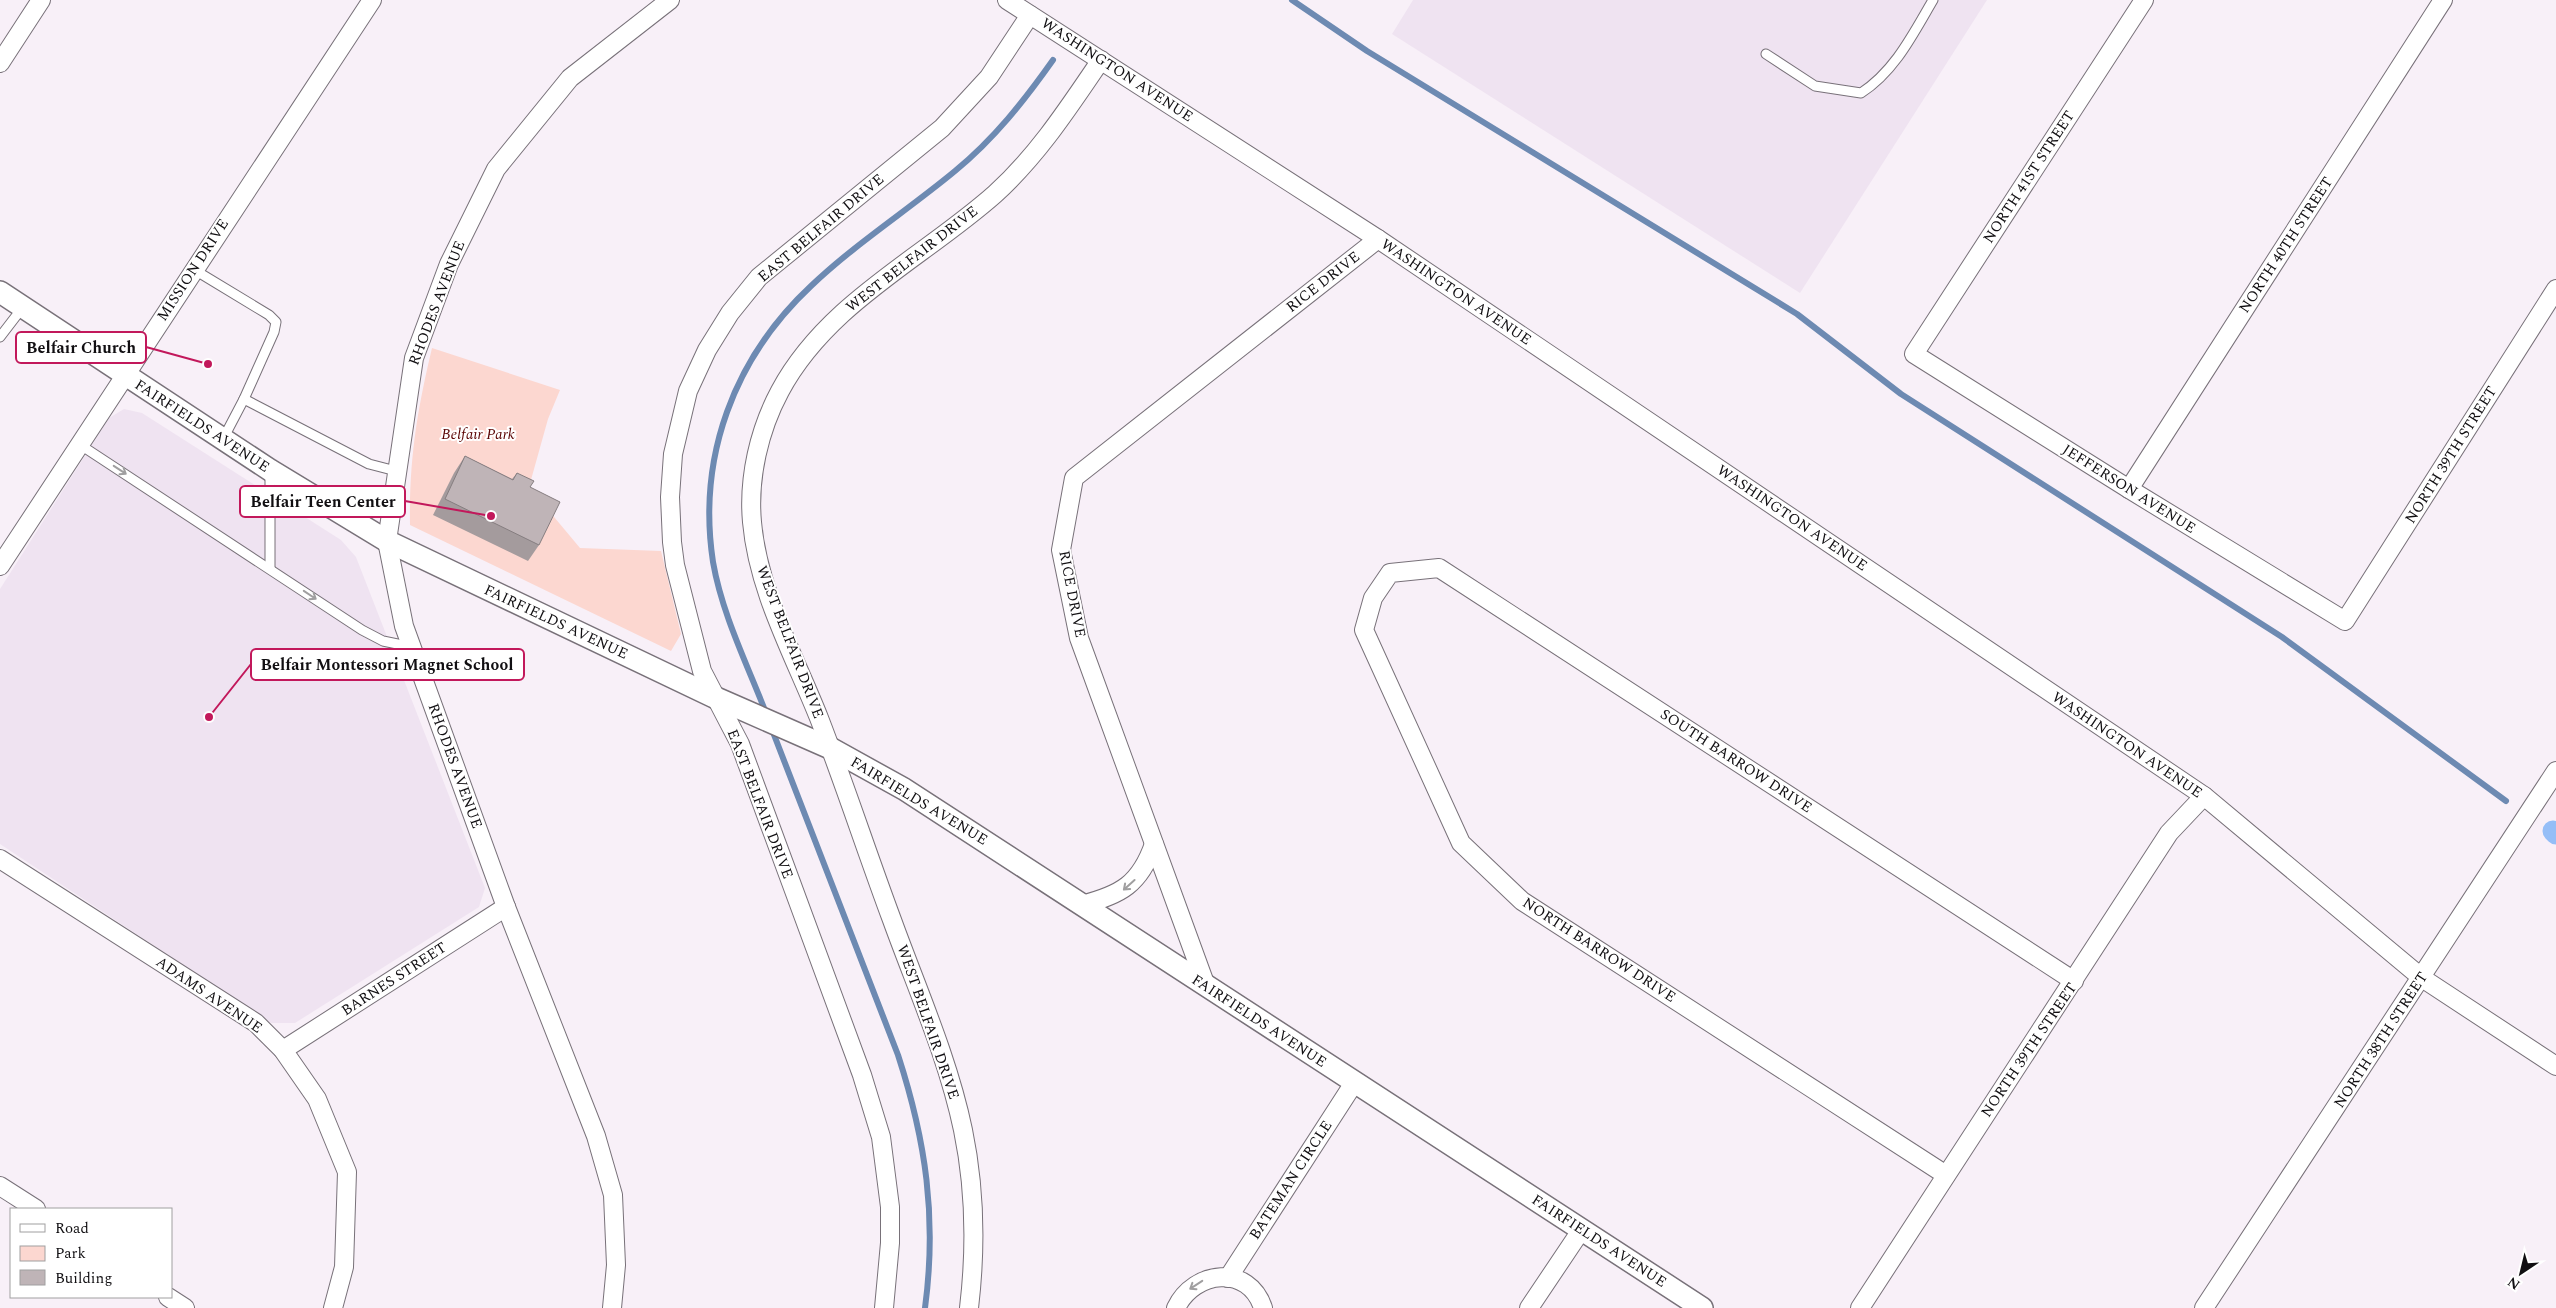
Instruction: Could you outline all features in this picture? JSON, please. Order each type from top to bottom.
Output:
[{"type":"street","points":[[0,63],[41,0]]},
{"type":"street","name":"MISSION DRIVE","points":[[0,566],[123,375],[372,0]]},
{"type":"street","name":"RHODES AVENUE","points":[[612,1308],[616,1265],[613,1195],[596,1136],[506,907],[404,626],[387,541],[414,358],[449,264],[496,169],[570,78],[670,0]]},
{"type":"street","name":"WASHINGTON AVENUE","points":[[1006,0],[1378,239],[2204,796],[2422,978],[2556,1066]]},
{"type":"street","name":"NORTH 41ST STREET","points":[[1914,354],[2144,0]]},
{"type":"street","name":"NORTH 40TH STREET","points":[[2129,489],[2443,0]]},
{"type":"street","name":"EAST BELFAIR DRIVE","points":[[884,1308],[890,1243],[890,1207],[886,1164],[872,1104],[740,744],[702,671],[677,575],[670,520],[671,475],[676,433],[688,391],[707,350],[730,313],[759,277],[915,151],[967,103],[989,76],[1030,15]]},
{"type":"street","name":"WEST BELFAIR DRIVE","points":[[969,1308],[973,1253],[973,1213],[968,1158],[960,1118],[944,1062],[820,744],[762,575],[752,523],[751,492],[764,427],[780,391],[801,359],[817,340],[858,301],[994,195],[1050,133],[1102,60]]},
{"type":"street","name":"RICE DRIVE","points":[[1206,986],[1079,638],[1061,550],[1074,478],[1378,239]]},
{"type":"street","name":"NORTH 39TH STREET","points":[[2345,620],[2556,289]]},
{"type":"street","name":"FAIRFIELDS AVENUE","points":[[0,292],[123,375],[270,470],[387,541],[739,709],[820,744],[904,789],[1702,1308]]},
{"type":"street","name":"JEFFERSON AVENUE","points":[[1914,354],[2129,489],[2345,620]]},
{"type":"street","name":"SOUTH BARROW DRIVE","points":[[1390,572],[1439,568],[2074,981]]},
{"type":"street","name":"NORTH BARROW DRIVE","points":[[1390,572],[1373,598],[1364,630],[1461,843],[1522,901],[1946,1175]]},
{"type":"street","name":"NORTH 38TH STREET","points":[[2204,1308],[2556,771]]},
{"type":"street","name":"NORTH 39TH STREET","points":[[1860,1308],[2169,833],[2204,796]]},
{"type":"street","points":[[1081,905],[1109,898],[1123,890],[1142,871],[1154,844]]},
{"type":"street","name":"ADAMS AVENUE","points":[[0,859],[256,1023],[283,1050],[317,1099],[347,1172],[344,1267],[333,1308]]},
{"type":"street","name":"BARNES STREET","points":[[283,1050],[506,907]]},
{"type":"street","name":"BATEMAN CIRCLE","points":[[1228,1278],[1354,1083]]},
{"type":"street","points":[[0,1186],[34,1208]]},
{"type":"street","points":[[1529,1308],[1582,1229]]},
{"type":"street","points":[[1176,1308],[1184,1294],[1196,1284],[1209,1278],[1228,1278],[1239,1281],[1252,1289],[1264,1308]]},
{"type":"street","points":[[170,1298],[185,1308]]},
{"type":"lane","points":[[1766,54],[1815,86],[1862,93],[1878,82],[1901,53],[1933,0]]},
{"type":"lane","points":[[194,269],[269,315],[276,322],[274,332],[244,399],[222,439]]},
{"type":"lane","points":[[0,336],[23,307]]},
{"type":"lane","points":[[244,399],[370,464],[396,471]]},
{"type":"lane","points":[[79,444],[362,630],[383,641],[412,648]]},
{"type":"lane","points":[[270,470],[270,568]]},
{"type":"shaded area","points":[[1413,0],[1987,0],[1800,293],[1392,34]]},
{"type":"shaded area","points":[[124,409],[142,413],[341,540],[356,557],[485,888],[479,907],[295,1023],[271,1023],[0,844],[0,589],[109,418]]},
{"type":"green space","name":"Belfair Park","points":[[432,348],[560,390],[548,419],[529,487],[580,548],[661,551],[681,634],[671,651],[410,525],[411,479],[415,436]]},
{"type":"building","points":[[465,456],[513,480],[517,473],[534,481],[530,487],[560,502],[539,545],[445,499]]},
{"type":"waterway","points":[[1292,0],[1367,51],[1797,314],[1901,394],[2282,637],[2506,801]]},
{"type":"waterway","points":[[766,713],[722,601],[713,562],[709,523],[711,485],[717,448],[727,412],[742,377],[761,345],[784,314],[811,286],[845,256],[937,185],[983,146],[1008,119],[1053,60]]},
{"type":"waterway","points":[[771,727],[898,1055],[908,1087],[922,1149],[929,1211],[930,1243],[925,1308]]},
{"type":"waterway","points":[[2553,831],[2556,834]]},
{"type":"place","name":"Belfair Church","points":[[208,364]]},
{"type":"place","name":"Belfair Teen Center","points":[[491,516]]},
{"type":"place","name":"Belfair Montessori Magnet School","points":[[209,717]]}]
